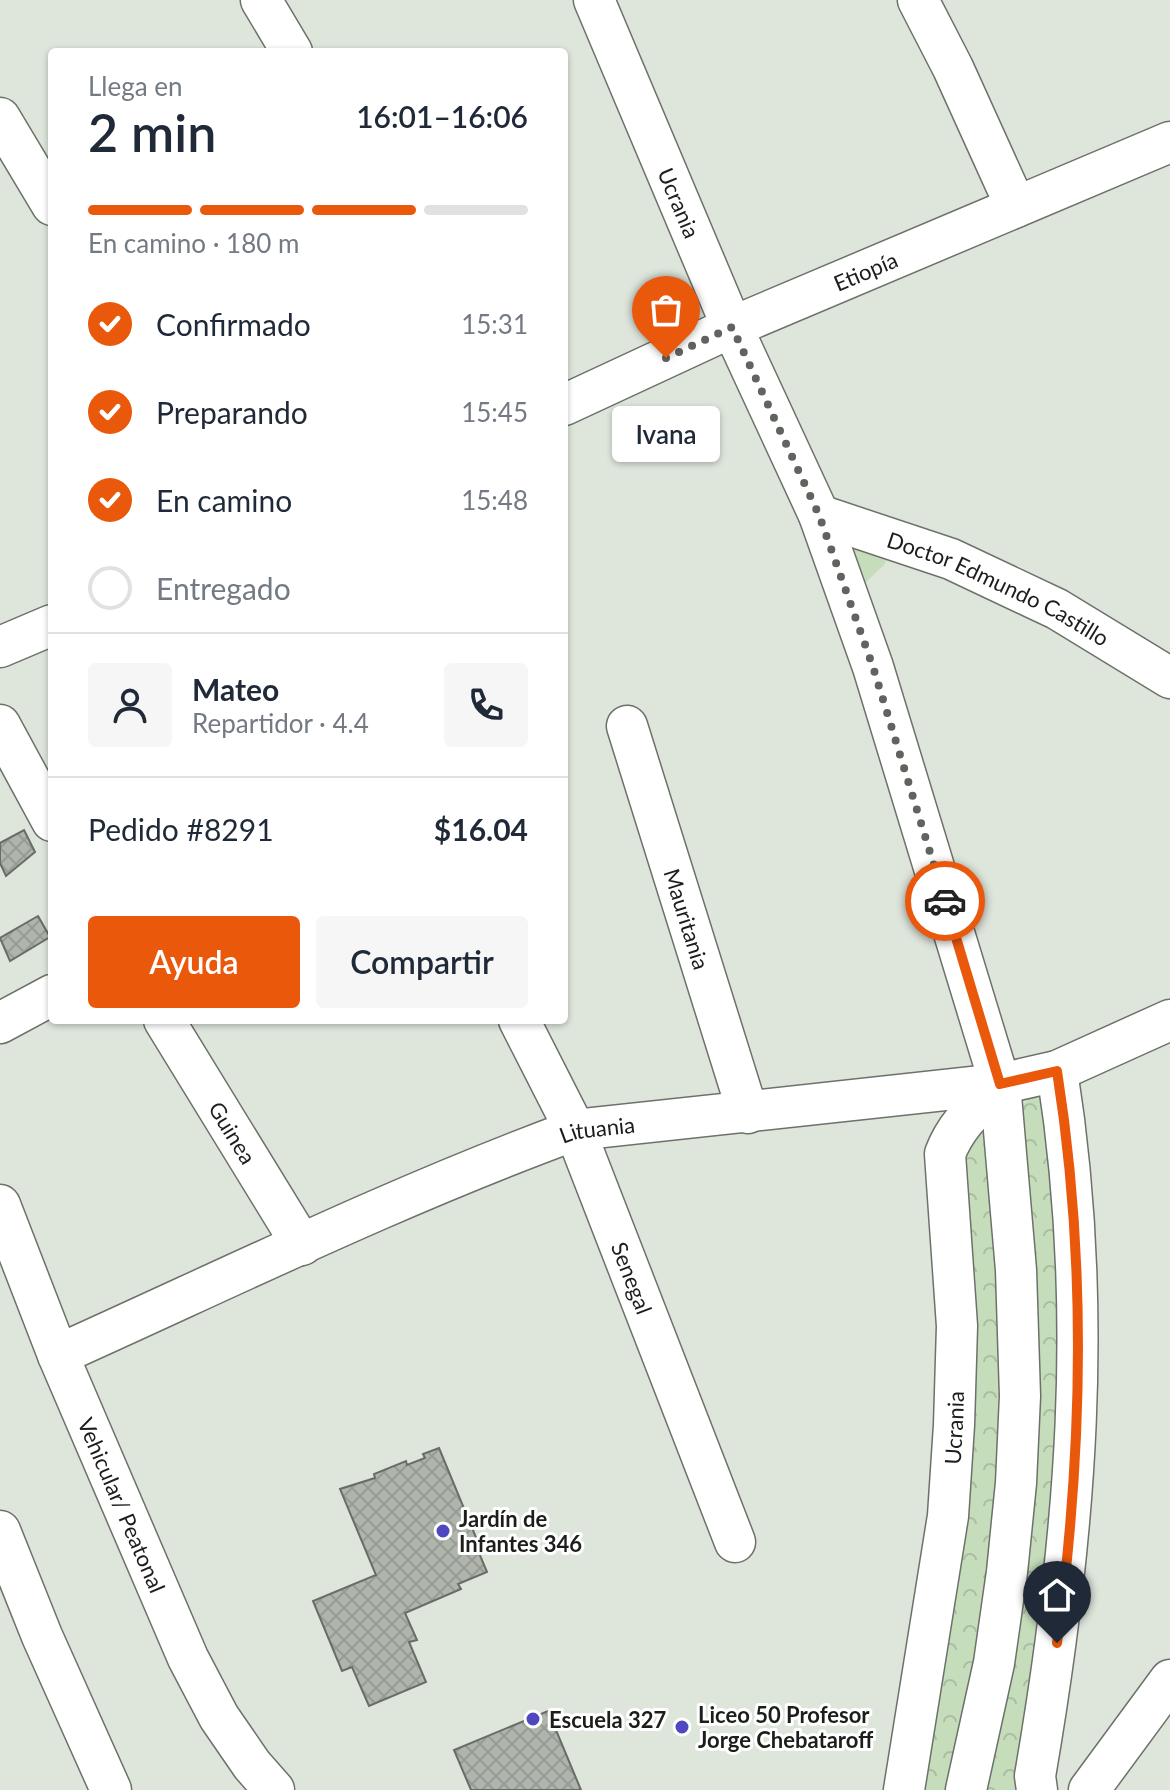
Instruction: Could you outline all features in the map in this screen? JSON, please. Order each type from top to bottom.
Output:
[{"type":"street","points":[[261,0],[290,48]]},
{"type":"street","name":"Ucrania","points":[[594,0],[732,327],[819,515],[873,667],[1000,1084],[1016,1270],[1020,1396],[1016,1483],[994,1663],[966,1790]]},
{"type":"street","points":[[918,0],[953,68],[1016,207]]},
{"type":"street","points":[[0,118],[48,198]]},
{"type":"street","name":"Etiopía","points":[[568,403],[732,327],[1170,142]]},
{"type":"street","name":"Doctor Edmundo Castillo","points":[[819,515],[964,565],[1057,609],[1170,678]]},
{"type":"street","points":[[0,647],[48,627]]},
{"type":"street","points":[[0,725],[48,814]]},
{"type":"street","name":"Mauritania","points":[[627,726],[748,1113]]},
{"type":"street","points":[[0,1023],[48,997]]},
{"type":"street","name":"Lituania","points":[[58,1355],[438,1182],[575,1130],[1000,1084],[1057,1071],[1170,1020]]},
{"type":"street","name":"Guinea","points":[[166,1024],[302,1245]]},
{"type":"street","name":"Senegal","points":[[521,1024],[575,1130],[735,1542]]},
{"type":"street","points":[[1037,1790],[1035,1776],[1065,1585],[1078,1396],[1078,1268],[1068,1143],[1057,1071]]},
{"type":"street","name":"Ucrania","points":[[904,1790],[948,1516],[954,1425],[957,1326],[945,1154],[952,1135],[961,1123],[1000,1084]]},
{"type":"street","name":"Vehicular/ Peatonal","points":[[0,1205],[58,1355],[188,1658],[219,1717],[252,1765],[274,1790]]},
{"type":"street","points":[[0,1531],[42,1636],[111,1790]]},
{"type":"street","points":[[1089,1790],[1170,1680]]},
{"type":"green space","points":[[849,544],[892,551],[884,565],[866,582],[862,581]]},
{"type":"green space","points":[[1030,1098],[1047,1102],[1071,1334],[1026,1790],[979,1790],[1022,1105]]},
{"type":"green space","points":[[982,1126],[989,1130],[1006,1256],[998,1563],[951,1790],[913,1790],[957,1159]]},
{"type":"building","points":[[24,830],[35,852],[6,876],[0,863],[0,843]]},
{"type":"building","points":[[38,916],[48,934],[48,938],[10,961],[0,938]]},
{"type":"building","points":[[439,1448],[482,1552],[479,1553],[487,1572],[458,1584],[461,1589],[405,1613],[417,1640],[409,1642],[426,1682],[369,1706],[352,1667],[342,1671],[313,1601],[376,1575],[340,1489],[375,1478],[374,1474],[406,1461],[407,1465],[425,1458],[423,1454]]},
{"type":"building","points":[[548,1711],[581,1790],[471,1790],[454,1750]]},
{"type":"way so far","points":[[666,358],[732,327],[819,515],[873,667],[945,901]]},
{"type":"place","name":"Ivana","points":[[666,358]]},
{"type":"place","name":"Jardín de Infantes 346","points":[[443,1531]]},
{"type":"place","name":"Escuela 327","points":[[533,1719]]},
{"type":"place","name":"Liceo 50 Profesor Jorge Chebataroff","points":[[682,1727]]},
{"type":"route","points":[[945,901],[1000,1084],[1057,1071],[1068,1143],[1078,1268],[1078,1396],[1065,1585],[1057,1643]]}]
